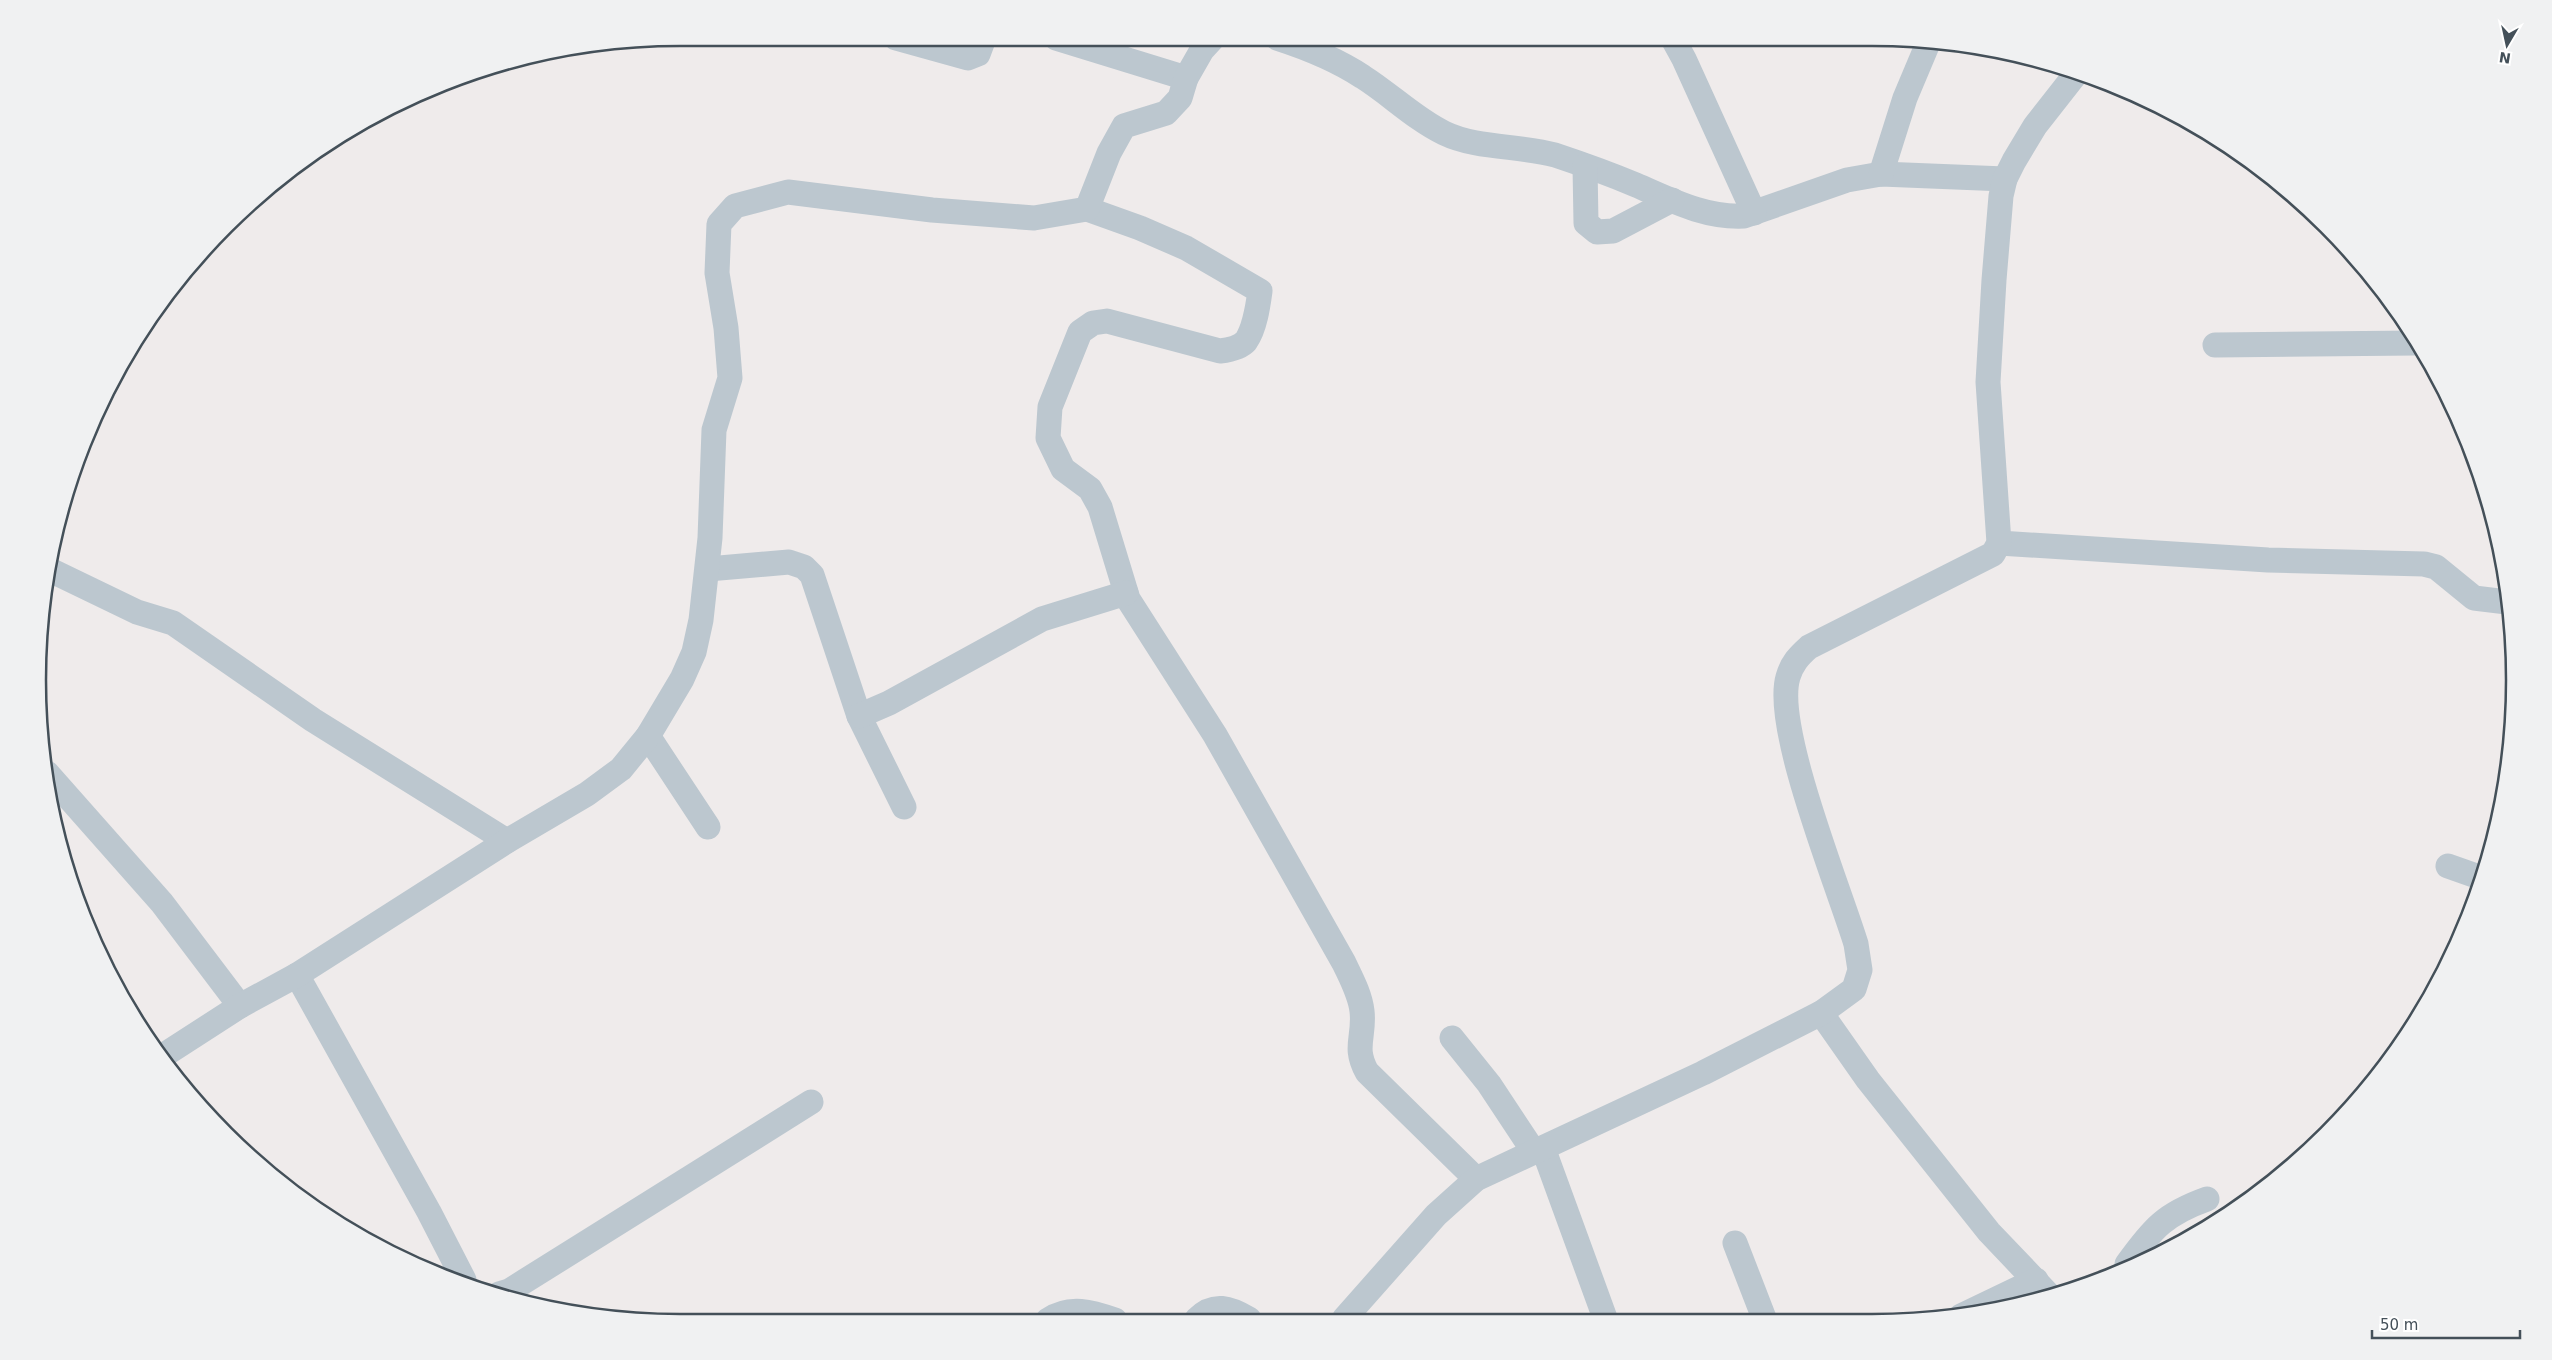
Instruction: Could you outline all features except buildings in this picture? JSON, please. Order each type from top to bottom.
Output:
[{"type":"street","points":[[925,46],[968,58],[978,54],[981,46]]},
{"type":"street","points":[[1082,46],[1186,78]]},
{"type":"street","points":[[1087,209],[1109,153],[1124,126],[1166,113],[1180,98],[1186,78],[1206,46]]},
{"type":"street","points":[[1302,46],[1342,65],[1444,133],[1466,140],[1553,155],[1700,212],[1726,217],[1754,212],[1847,180],[1881,174],[2005,179]]},
{"type":"street","points":[[1676,46],[1684,59],[1754,212]]},
{"type":"street","points":[[1881,174],[1906,98],[1926,49]]},
{"type":"street","points":[[1348,1314],[1436,1215],[1476,1180],[1703,1073],[1821,1013],[1854,989],[1860,970],[1856,944],[1795,757],[1786,710],[1787,678],[1796,658],[1809,646],[1994,554],[1999,543],[1988,382],[1994,271],[2001,196],[2005,179],[2035,126],[2072,79]]},
{"type":"street","points":[[1585,166],[1586,223],[1597,232],[1613,231],[1672,200]]},
{"type":"street","points":[[168,1053],[240,1006],[297,975],[507,841],[587,794],[620,769],[648,736],[682,679],[694,652],[708,569],[714,430],[730,378],[726,328],[717,273],[719,224],[735,206],[788,192],[932,210],[1034,218],[1087,209],[1140,228],[1186,248],[1260,291],[1256,313],[1246,342],[1234,349],[1220,351],[1107,321],[1093,323],[1080,332],[1050,407],[1048,438],[1064,469],[1090,489],[1100,507],[1126,594],[1216,735],[1344,963],[1358,992],[1362,1010],[1360,1059],[1367,1072],[1476,1180]]},
{"type":"street","points":[[2215,345],[2408,343]]},
{"type":"street","points":[[1999,543],[2268,560],[2424,564],[2436,567],[2474,598],[2500,601]]},
{"type":"street","points":[[708,569],[789,562],[804,567],[812,575],[824,606],[859,716],[904,807]]},
{"type":"street","points":[[56,573],[137,612],[173,623],[313,720],[507,841]]},
{"type":"street","points":[[859,716],[889,703],[1042,619],[1126,594]]},
{"type":"street","points":[[648,736],[708,827]]},
{"type":"street","points":[[55,782],[162,903],[240,1006]]},
{"type":"street","points":[[2448,866],[2475,875]]},
{"type":"street","points":[[297,975],[429,1212],[461,1275]]},
{"type":"street","points":[[1821,1013],[1868,1080],[1989,1232],[2043,1288],[2018,1296]]},
{"type":"street","points":[[1452,1038],[1539,1150],[1603,1314]]},
{"type":"street","points":[[510,1290],[579,1249],[811,1102]]},
{"type":"street","points":[[2132,1258],[2159,1223],[2182,1208],[2207,1199]]},
{"type":"street","points":[[1735,1243],[1762,1314]]},
{"type":"street","points":[[1205,1314],[1216,1307],[1229,1308],[1240,1314]]},
{"type":"street","points":[[1056,1314],[1075,1310],[1099,1314]]}]
